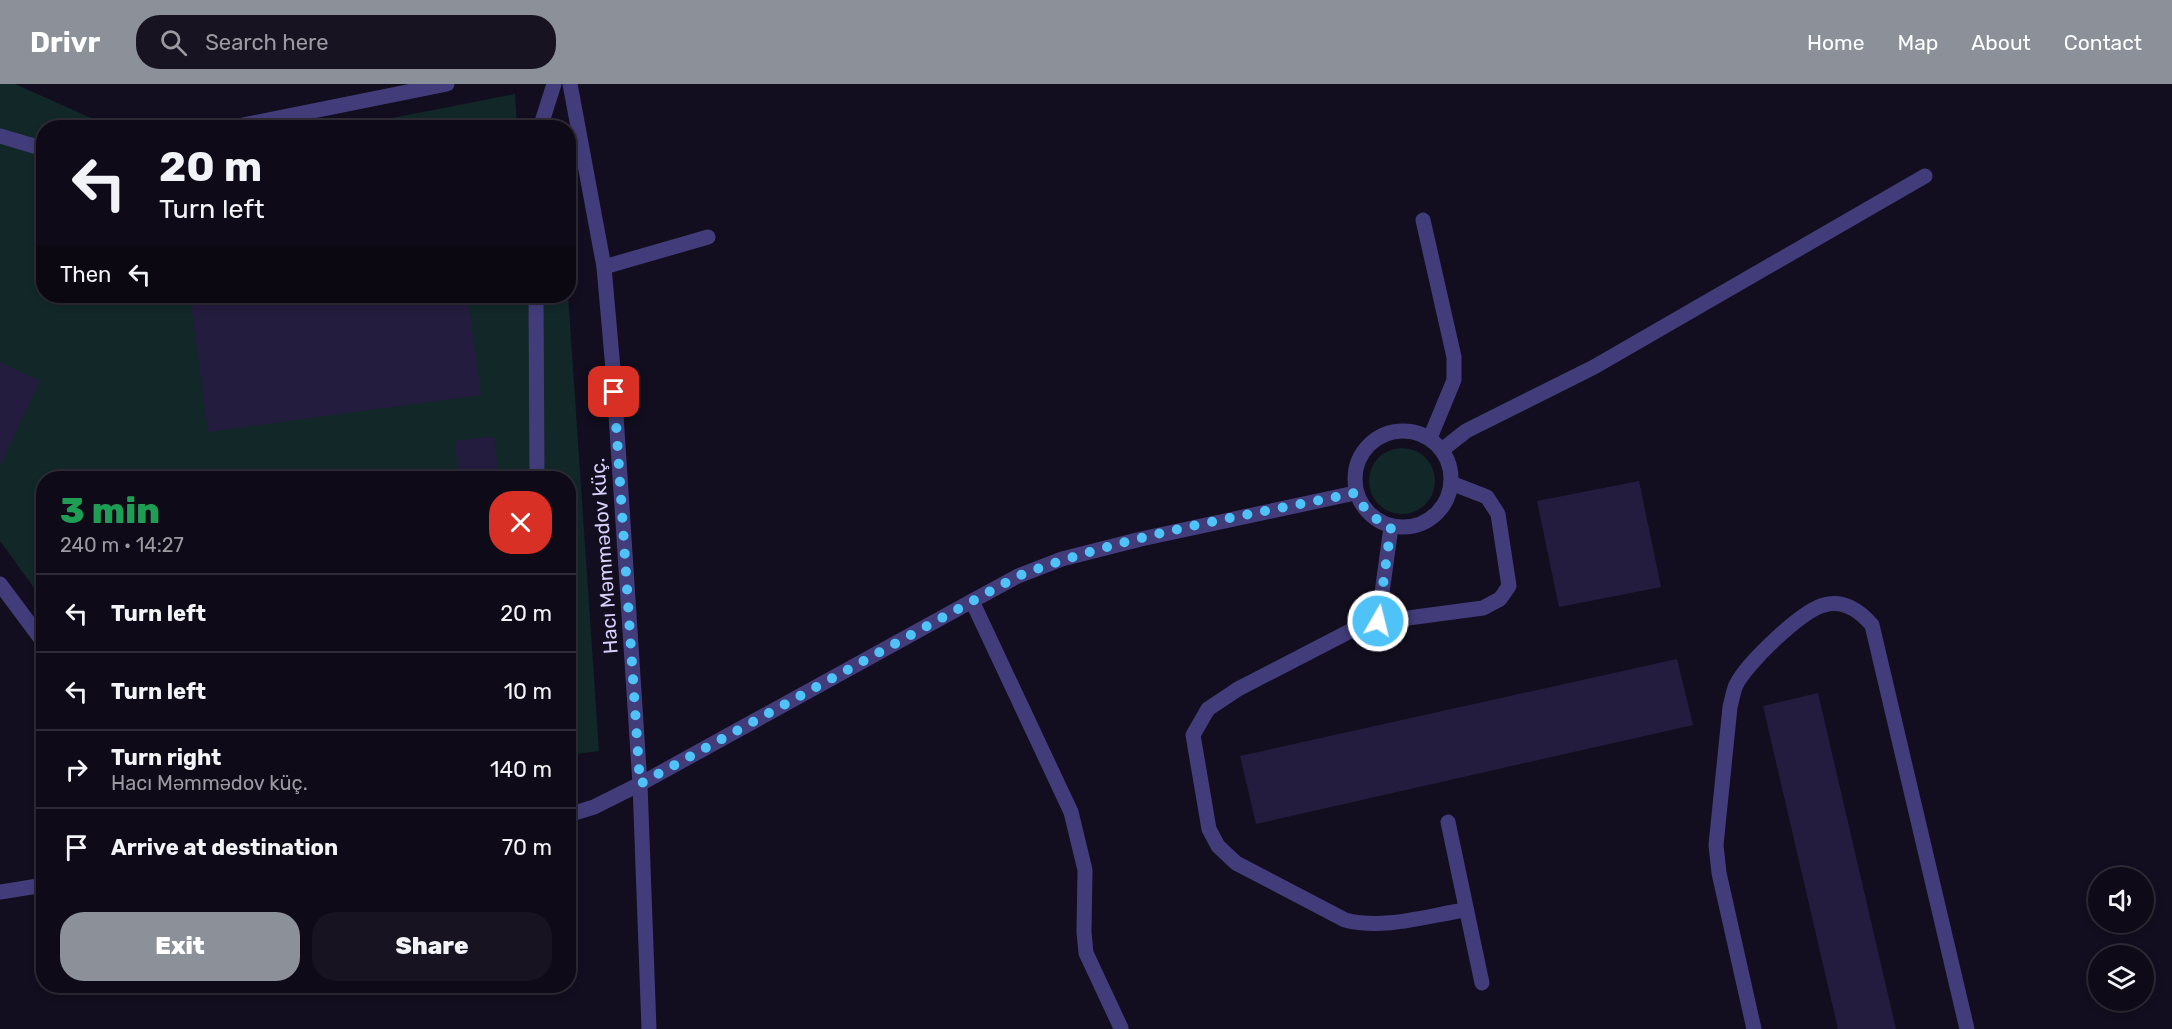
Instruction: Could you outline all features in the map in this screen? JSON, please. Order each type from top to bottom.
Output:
[{"type":"street","points":[[268,120],[447,84]]},
{"type":"street","points":[[543,120],[554,84]]},
{"type":"street","name":"Hacı Məmmədov küç.","points":[[570,84],[604,267],[640,784],[649,1029]]},
{"type":"street","points":[[0,135],[36,146]]},
{"type":"street","points":[[1442,450],[1466,431],[1594,367],[1925,176]]},
{"type":"street","points":[[1423,220],[1454,357],[1454,380],[1430,438]]},
{"type":"street","points":[[604,267],[708,237]]},
{"type":"street","points":[[536,303],[537,471]]},
{"type":"street","points":[[1397,431],[1414,432],[1430,438],[1442,450],[1450,466],[1451,483],[1443,506],[1424,523],[1408,528],[1391,527],[1376,520],[1363,508],[1355,493],[1354,476],[1358,460],[1367,446],[1380,436],[1397,431]]},
{"type":"street","points":[[1451,483],[1487,497],[1498,514],[1509,586],[1500,599],[1483,608],[1378,621],[1356,628],[1238,689],[1208,709],[1193,735],[1209,828],[1218,846],[1236,863],[1345,920],[1364,925],[1465,910]]},
{"type":"street","points":[[576,813],[594,807],[640,784],[1018,576],[1062,559],[1141,539],[1355,493]]},
{"type":"street","points":[[1378,621],[1391,527]]},
{"type":"street","points":[[0,584],[36,632]]},
{"type":"street","points":[[972,601],[1071,812],[1081,845],[1085,870],[1083,932],[1086,953],[1121,1028]]},
{"type":"street","points":[[1754,1029],[1719,873],[1716,845],[1730,708],[1735,686],[1746,670],[1807,613],[1825,604],[1848,605],[1862,613],[1872,625],[1967,1029]]},
{"type":"street","points":[[1448,822],[1482,982]]},
{"type":"street","points":[[0,892],[36,886]]},
{"type":"green space","points":[[0,84],[15,84],[91,118],[90,120],[36,120],[36,303],[569,303],[599,751],[576,754],[576,471],[36,471],[36,590],[0,541]]},
{"type":"green space","points":[[515,94],[517,120],[382,120]]},
{"type":"green space","points":[[1402,448],[1414,451],[1425,458],[1432,469],[1435,481],[1432,493],[1425,504],[1414,511],[1402,514],[1390,511],[1379,504],[1372,493],[1369,481],[1372,469],[1379,458],[1390,451]]},
{"type":"building","points":[[469,303],[481,395],[208,432],[191,304]]},
{"type":"building","points":[[0,362],[40,381],[0,465]]},
{"type":"building","points":[[494,436],[498,471],[458,471],[455,441]]},
{"type":"building","points":[[1639,481],[1661,587],[1559,607],[1537,501]]},
{"type":"building","points":[[1677,659],[1693,725],[1256,824],[1240,756]]},
{"type":"building","points":[[1818,693],[1896,1029],[1838,1029],[1763,706]]},
{"type":"route","points":[[614,392],[640,784],[1018,576],[1062,559],[1141,539],[1355,493],[1363,508],[1376,520],[1391,527],[1378,621]]}]
